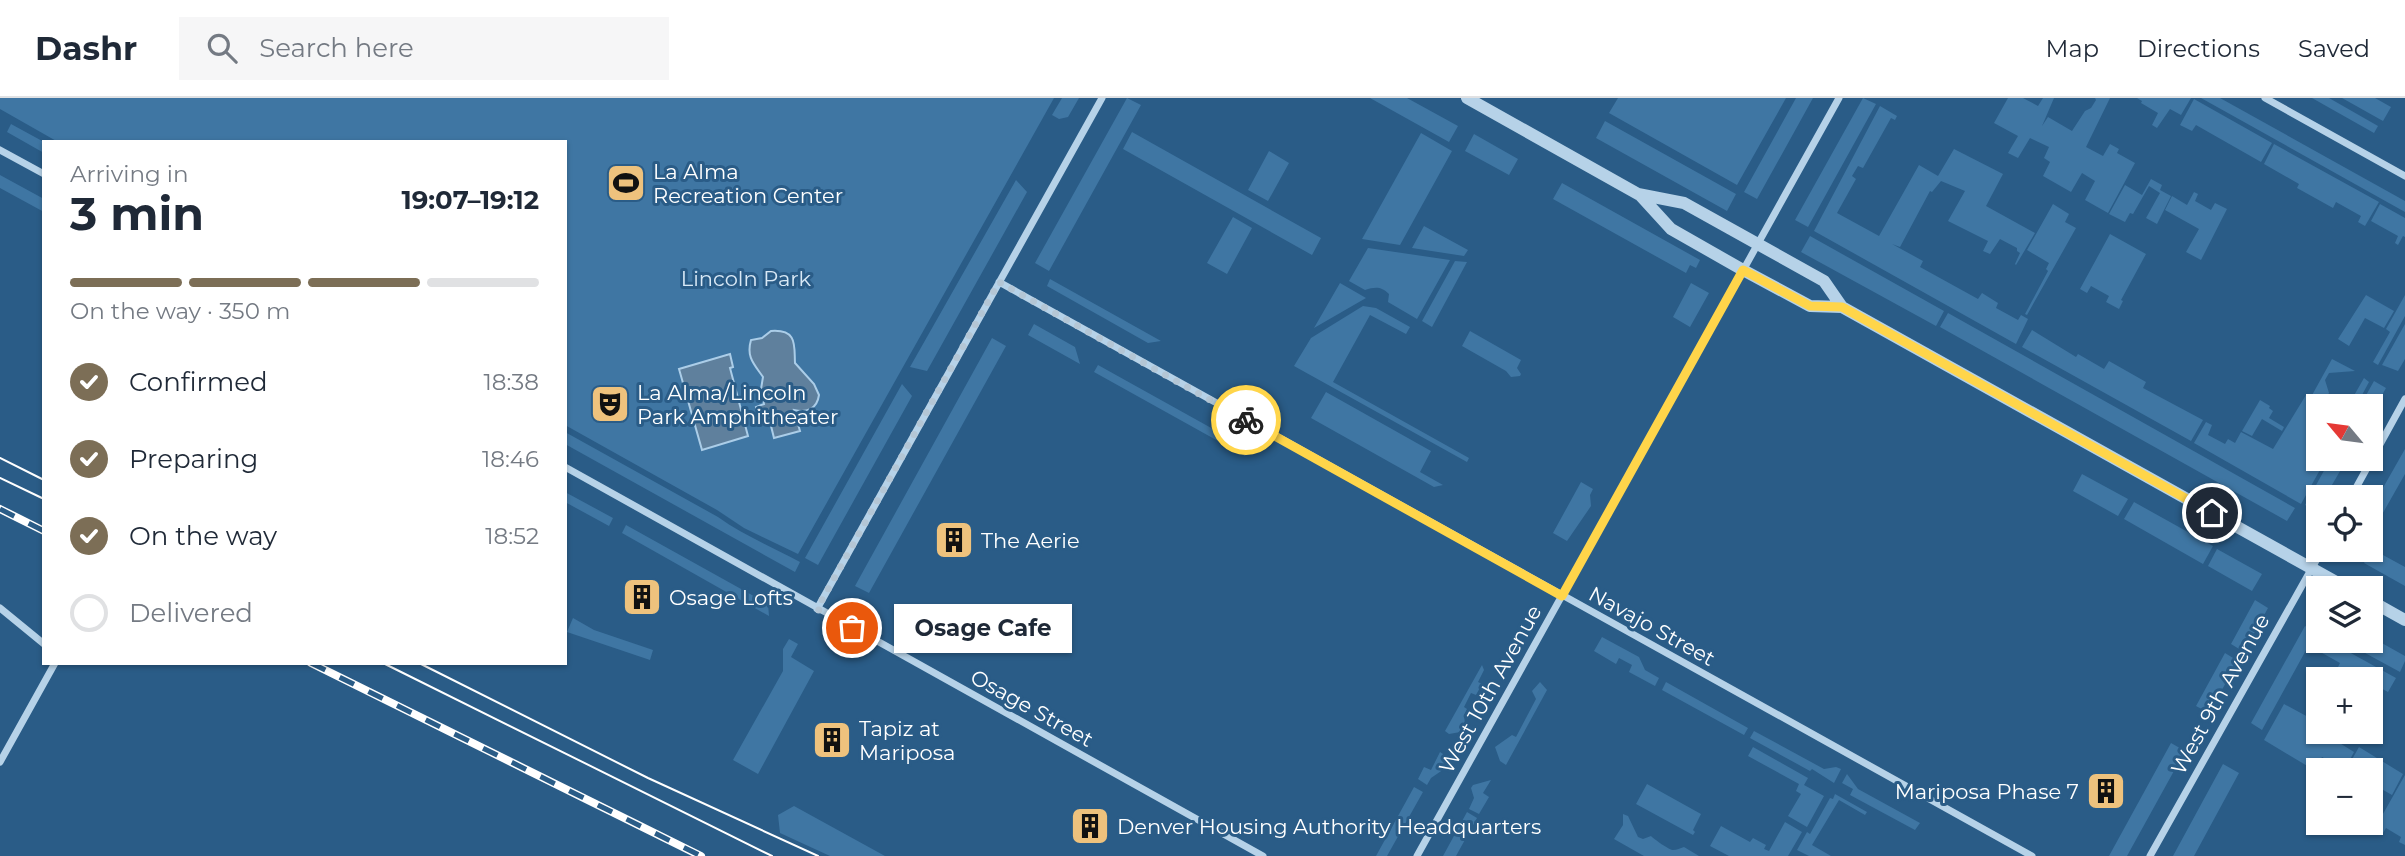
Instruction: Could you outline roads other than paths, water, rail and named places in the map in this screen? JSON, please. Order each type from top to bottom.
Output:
[{"type":"street","points":[[817,609],[1102,98]]},
{"type":"street","points":[[1467,98],[1639,194],[1684,203],[1824,281],[1842,307],[2325,576]]},
{"type":"street","name":"West 10th Avenue","points":[[1417,856],[1839,98]]},
{"type":"street","points":[[2265,98],[2405,176]]},
{"type":"street","points":[[0,150],[42,173]]},
{"type":"street","points":[[1639,194],[1671,229],[1743,270],[1810,306],[1842,307]]},
{"type":"street","name":"Navajo Street","points":[[999,282],[2032,856]]},
{"type":"street","points":[[2358,485],[2405,399]]},
{"type":"street","name":"Osage Street","points":[[567,468],[1263,856]]},
{"type":"street","name":"West 9th Avenue","points":[[2150,856],[2315,562]]},
{"type":"street","points":[[0,608],[42,642]]},
{"type":"street","points":[[2383,608],[2405,620]]},
{"type":"street","points":[[0,762],[54,665]]},
{"type":"tram line","points":[[0,458],[42,479]]},
{"type":"tram line","points":[[0,478],[42,498]]},
{"type":"tram line","points":[[387,665],[772,856]]},
{"type":"tram line","points":[[423,665],[648,778],[818,856]]},
{"type":"railway","points":[[0,509],[42,530]]},
{"type":"railway","points":[[315,665],[701,856]]},
{"type":"place","name":"La Alma Recreation Center","points":[[626,183]]},
{"type":"place","name":"La Alma/Lincoln Park Amphitheater","points":[[610,404]]},
{"type":"place","name":"The Aerie","points":[[954,540]]},
{"type":"place","name":"Osage Lofts","points":[[642,597]]},
{"type":"place","name":"Osage Cafe","points":[[852,628]]},
{"type":"place","name":"Tapiz at Mariposa","points":[[832,740]]},
{"type":"place","name":"Mariposa Phase 7","points":[[2106,791]]},
{"type":"place","name":"Denver Housing Authority Headquarters","points":[[1090,826]]},
{"type":"park label","name":"Lincoln Park","points":[[746,278]]}]
